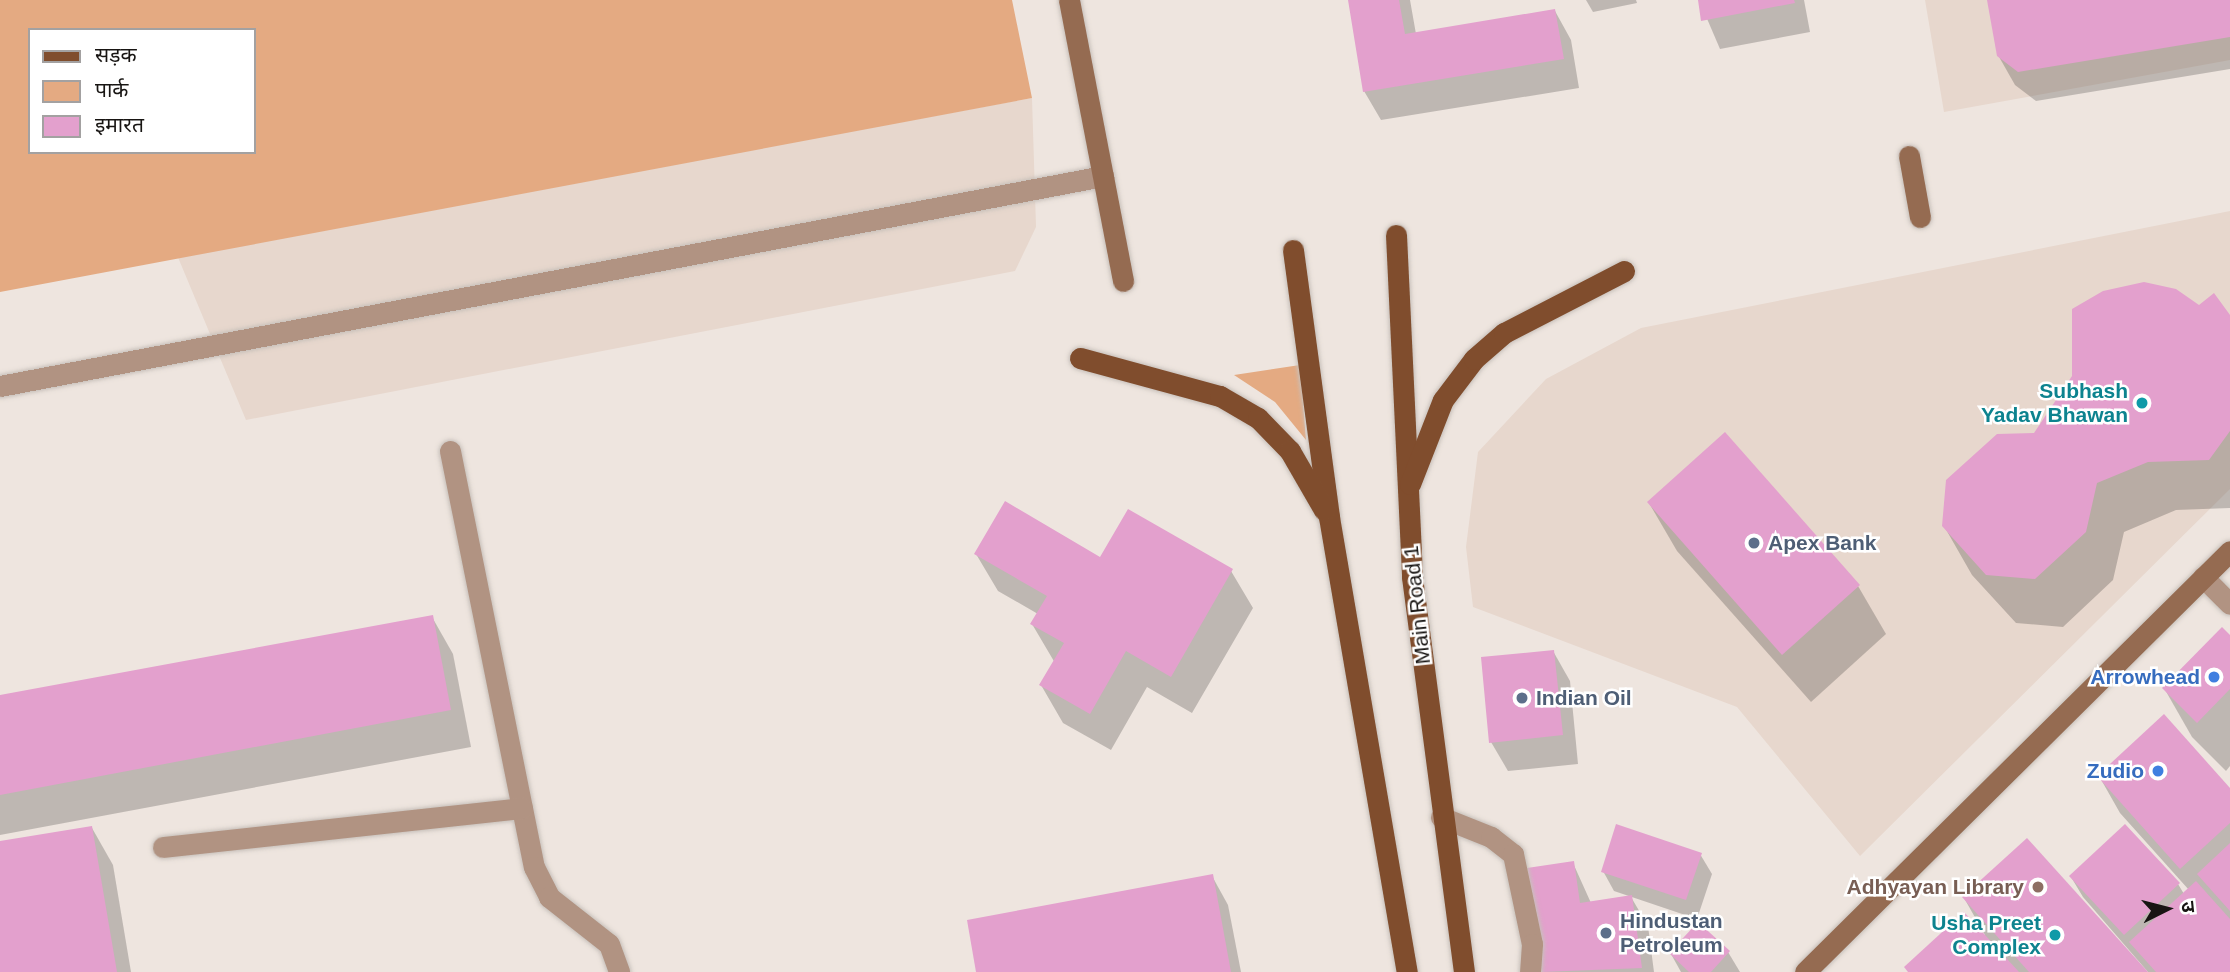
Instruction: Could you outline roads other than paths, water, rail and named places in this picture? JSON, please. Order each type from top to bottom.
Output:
[{"type":"main road","name":"Main Road 1","points":[[1396,235],[1404,315],[1406,492],[1441,817],[1464,972]]},
{"type":"main road","points":[[1293,250],[1329,517],[1407,972]]},
{"type":"main road","points":[[1406,492],[1443,400],[1474,359],[1504,333],[1624,271]]},
{"type":"main road","points":[[1080,358],[1208,392],[1258,418],[1290,452],[1329,517]]},
{"type":"street","points":[[1069,0],[1123,281]]},
{"type":"street","points":[[1909,156],[1920,217]]},
{"type":"street","points":[[0,386],[1103,176]]},
{"type":"street","points":[[450,451],[534,867],[550,897],[609,944],[619,972]]},
{"type":"street","points":[[1805,972],[2230,551]]},
{"type":"street","points":[[2203,577],[2230,604]]},
{"type":"street","points":[[163,847],[522,808]]},
{"type":"street","points":[[1441,817],[1491,837],[1513,854],[1532,944],[1530,972]]},
{"type":"place","name":"Subhash Yadav Bhawan","points":[[2142,403]]},
{"type":"place","name":"Apex Bank","points":[[1754,543]]},
{"type":"place","name":"Arrowhead","points":[[2214,677]]},
{"type":"place","name":"Indian Oil","points":[[1522,698]]},
{"type":"place","name":"Zudio","points":[[2158,771]]},
{"type":"place","name":"Adhyayan Library","points":[[2038,887]]},
{"type":"place","name":"Hindustan Petroleum","points":[[1606,933]]},
{"type":"place","name":"Usha Preet Complex","points":[[2055,935]]}]
